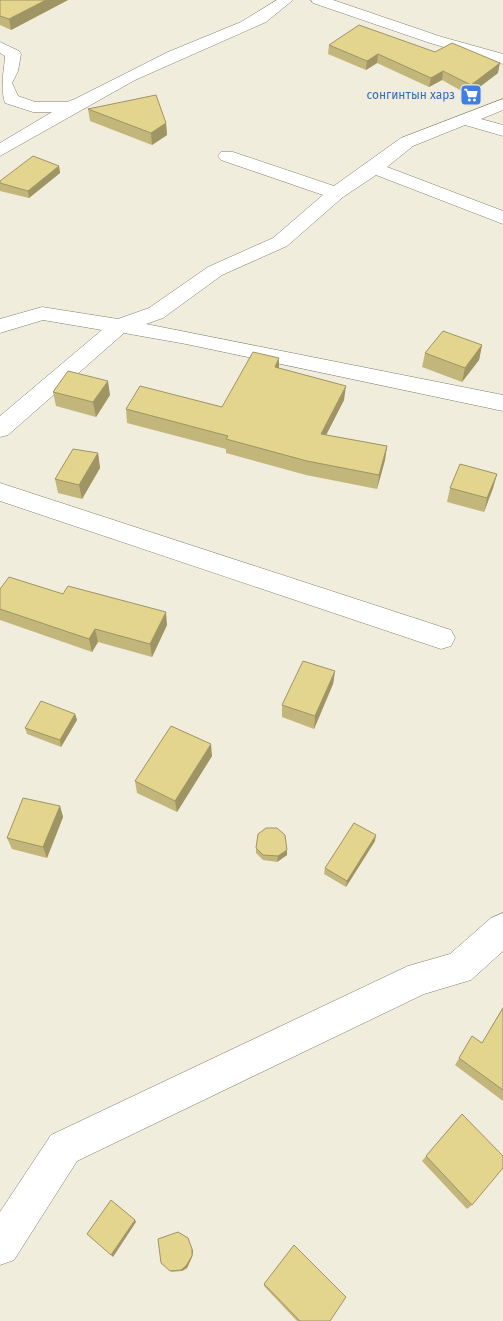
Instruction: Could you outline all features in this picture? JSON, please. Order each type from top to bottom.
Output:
[{"type":"street","points":[[0,47],[13,54],[12,66],[2,84],[11,99],[33,107],[70,107],[175,54],[231,34],[286,0]]},
{"type":"street","points":[[318,0],[436,40],[503,59]]},
{"type":"street","points":[[0,151],[102,91]]},
{"type":"street","points":[[0,429],[119,326],[156,312],[215,270],[280,242],[336,193],[374,168],[407,142],[503,104]]},
{"type":"street","points":[[463,119],[503,131]]},
{"type":"street","points":[[227,156],[336,193]]},
{"type":"street","points":[[374,168],[503,218]]},
{"type":"street","points":[[0,326],[42,313],[186,337],[503,403]]},
{"type":"street","points":[[0,492],[441,638]]},
{"type":"street","points":[[0,1246],[64,1148],[420,978],[459,968],[503,929]]},
{"type":"building","points":[[0,0],[46,0],[9,19],[0,16]]},
{"type":"building","points":[[359,25],[435,52],[452,43],[500,63],[471,85],[443,71],[431,78],[378,54],[367,61],[329,45]]},
{"type":"building","points":[[156,95],[166,123],[151,133],[88,109]]},
{"type":"building","points":[[33,156],[59,166],[28,191],[0,183],[0,181]]},
{"type":"building","points":[[443,331],[482,345],[465,368],[425,353]]},
{"type":"building","points":[[253,352],[279,358],[275,367],[346,386],[321,434],[387,446],[379,475],[307,461],[226,439],[228,436],[126,409],[140,386],[222,407]]},
{"type":"building","points":[[68,371],[108,381],[93,402],[53,392]]},
{"type":"building","points":[[73,449],[98,453],[79,485],[55,479]]},
{"type":"building","points":[[460,464],[497,474],[487,498],[450,488]]},
{"type":"building","points":[[9,577],[63,594],[68,586],[166,612],[150,644],[95,629],[89,639],[0,609],[0,589]]},
{"type":"building","points":[[303,661],[335,671],[315,716],[282,705]]},
{"type":"building","points":[[41,701],[75,714],[60,740],[25,728]]},
{"type":"building","points":[[171,726],[211,744],[175,801],[135,781]]},
{"type":"building","points":[[23,798],[60,806],[43,847],[7,838]]},
{"type":"building","points":[[354,823],[376,835],[347,881],[325,868]]},
{"type":"building","points":[[266,828],[277,828],[285,835],[287,850],[278,856],[263,855],[256,848],[258,834]]},
{"type":"building","points":[[503,1008],[503,1090],[459,1058],[472,1036],[482,1043]]},
{"type":"building","points":[[462,1114],[503,1156],[503,1168],[472,1205],[426,1156]]},
{"type":"building","points":[[111,1200],[135,1220],[111,1255],[87,1234]]},
{"type":"building","points":[[178,1232],[188,1238],[192,1249],[192,1256],[181,1270],[170,1271],[161,1263],[158,1239]]},
{"type":"building","points":[[294,1245],[346,1297],[330,1321],[300,1321],[264,1284]]},
{"type":"place","name":"сонгинтын харз","points":[[471,95]]}]
